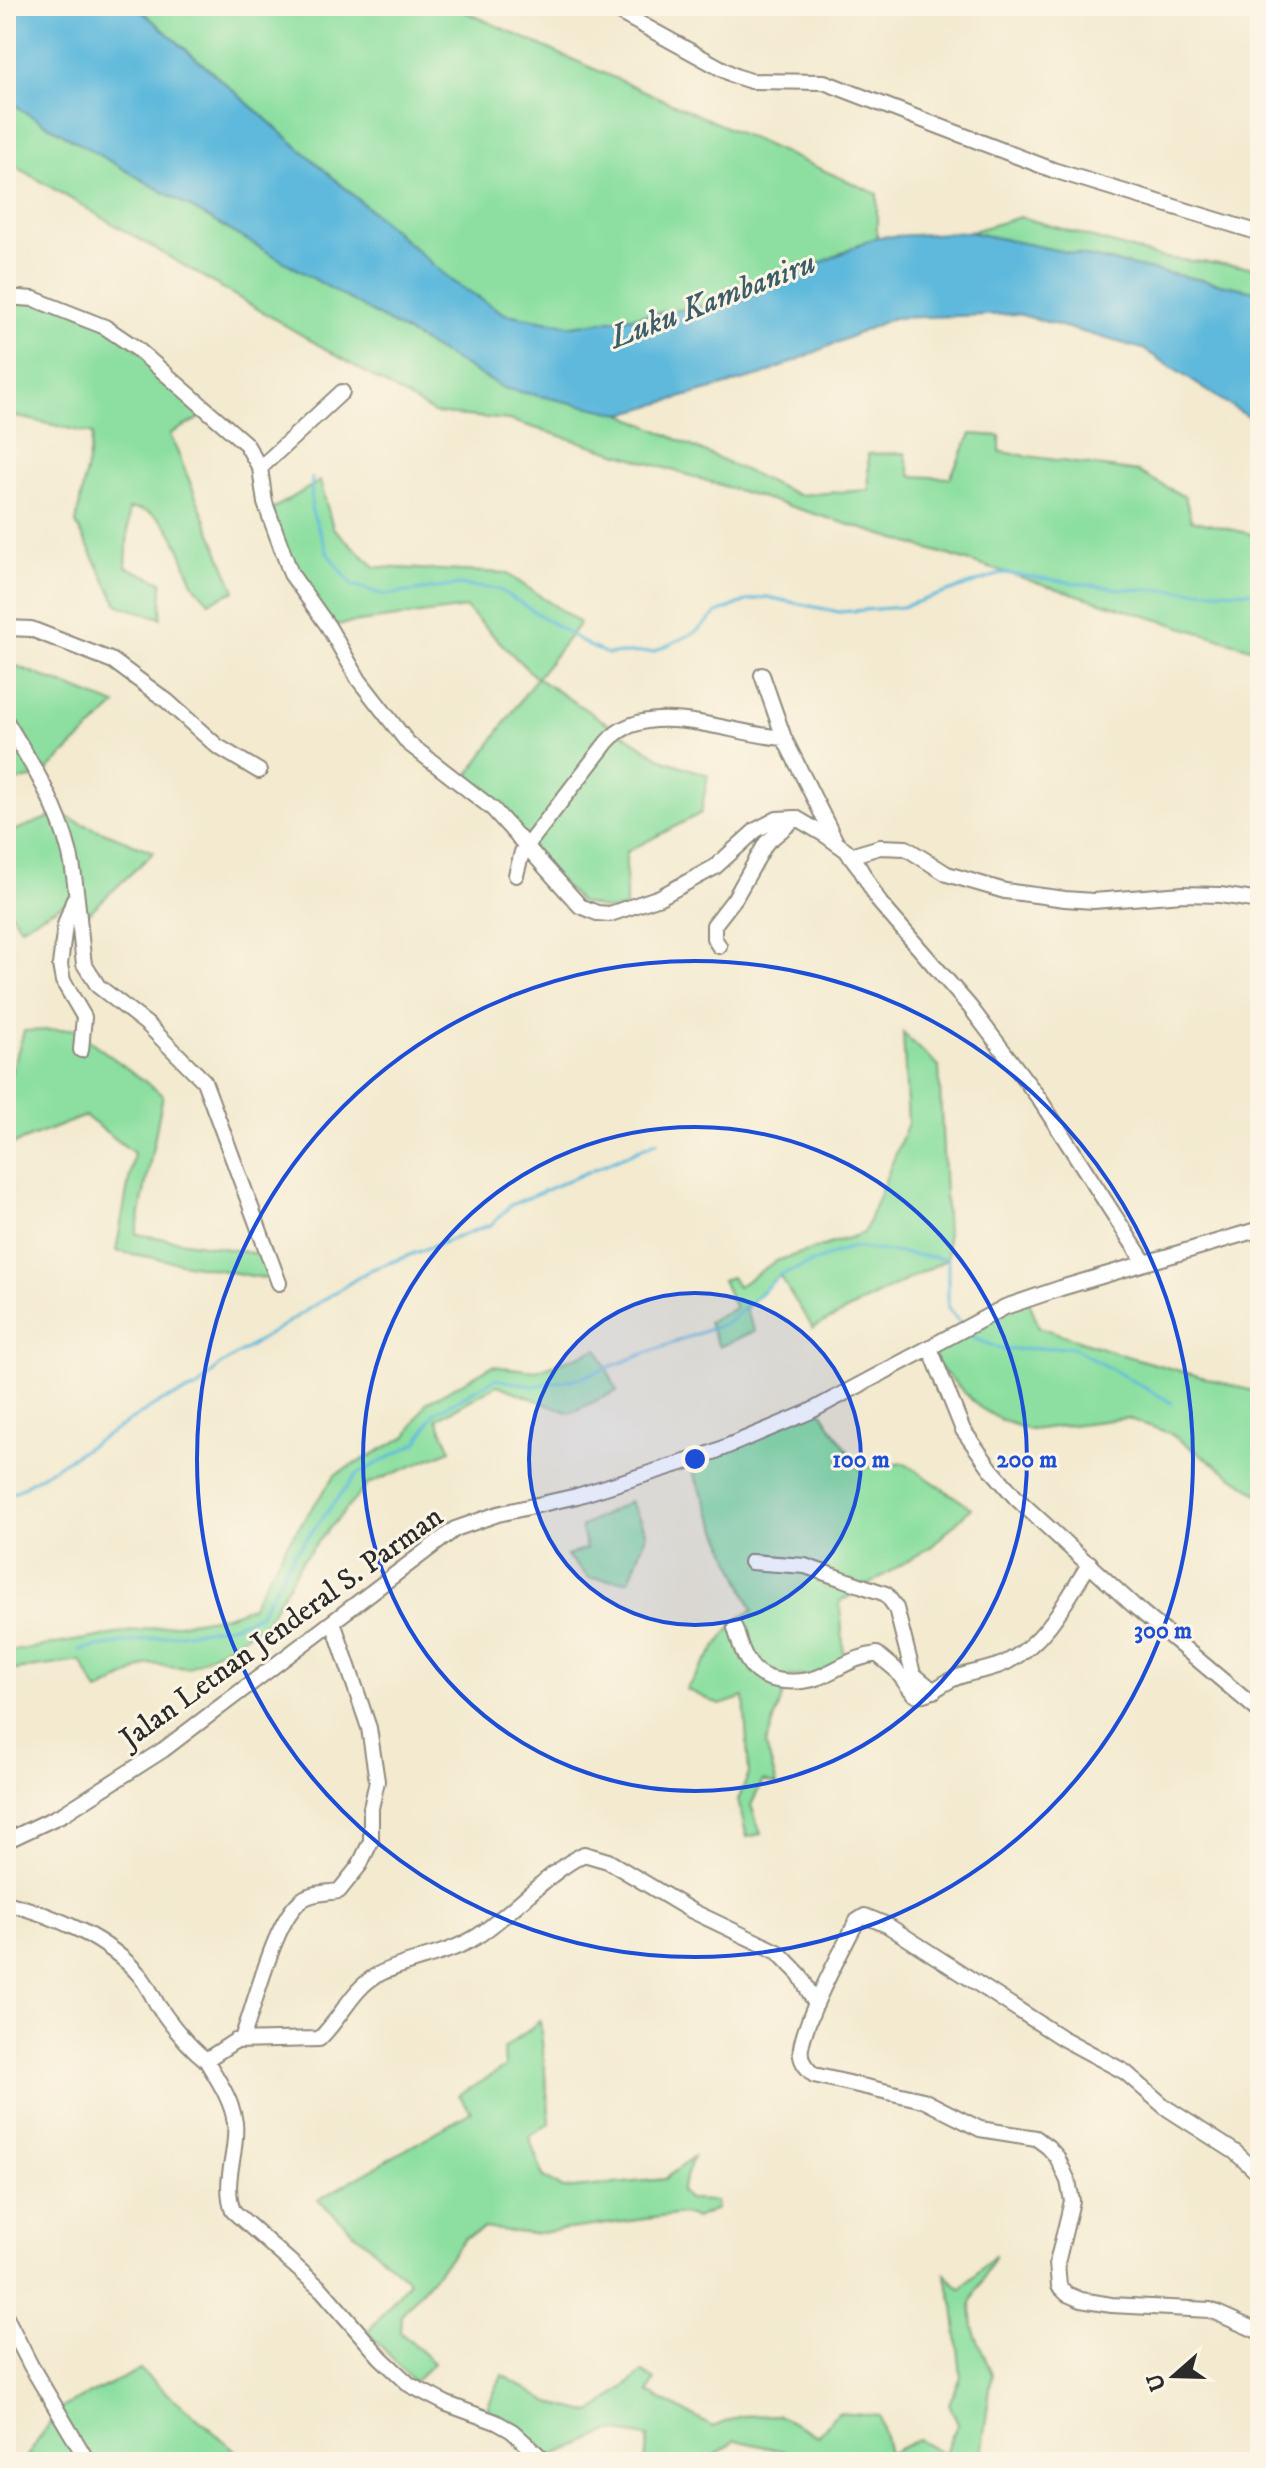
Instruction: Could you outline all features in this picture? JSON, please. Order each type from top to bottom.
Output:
[{"type":"street","points":[[608,6],[735,76],[751,81],[824,82],[1053,170],[1260,233]]},
{"type":"street","points":[[6,297],[34,299],[105,327],[136,348],[246,444],[260,468],[265,503],[291,574],[328,626],[359,680],[408,743],[473,792],[527,844],[580,906],[610,914],[685,885],[715,867],[765,825],[777,819],[796,818],[837,844],[859,867],[880,903],[970,1007],[1038,1097],[1145,1263]]},
{"type":"street","points":[[260,468],[342,392]]},
{"type":"street","points":[[6,628],[31,629],[113,661],[167,701],[217,746],[259,771]]},
{"type":"street","points":[[762,675],[784,738],[837,844]]},
{"type":"street","points":[[516,875],[527,844],[616,730],[628,725],[666,720],[761,737],[784,738]]},
{"type":"street","points":[[6,721],[55,808],[70,855],[84,964],[90,977],[148,1025],[204,1081],[279,1283]]},
{"type":"street","points":[[719,946],[713,932],[714,925],[735,898],[766,843],[796,818]]},
{"type":"street","points":[[850,856],[880,847],[906,848],[947,874],[1005,891],[1065,899],[1093,901],[1183,894],[1260,901]]},
{"type":"street","points":[[75,895],[65,925],[60,965],[63,981],[84,1017],[81,1050]]},
{"type":"street","name":"Jalan Letnan Jenderal S. Parman","points":[[6,1841],[63,1814],[137,1768],[455,1529],[498,1514],[577,1496],[704,1456],[809,1412],[983,1318],[1024,1300],[1260,1229]]},
{"type":"street","points":[[930,1348],[951,1406],[976,1450],[1016,1498],[1133,1605],[1260,1712]]},
{"type":"street","points":[[751,1562],[805,1566],[886,1594],[896,1608],[913,1674],[934,1691]]},
{"type":"street","points":[[735,1628],[752,1668],[764,1675],[803,1681],[818,1677],[850,1660],[877,1654],[895,1669],[914,1694],[921,1695],[934,1691],[952,1679],[1006,1663],[1042,1636],[1090,1563]]},
{"type":"street","points":[[241,2041],[274,1943],[291,1910],[313,1895],[339,1891],[359,1866],[371,1841],[371,1808],[377,1781],[369,1728],[333,1622]]},
{"type":"street","points":[[206,2060],[241,2041],[319,2039],[346,2005],[376,1976],[473,1939],[584,1854],[608,1861],[690,1910],[778,1952],[800,1975],[816,2005]]},
{"type":"street","points":[[6,1903],[54,1919],[113,1951],[141,1978],[189,2046],[206,2060],[231,2105],[235,2125],[228,2180],[233,2211],[322,2290],[388,2365],[410,2385],[512,2431],[546,2462]]},
{"type":"street","points":[[1260,2175],[1235,2152],[1165,2107],[1125,2072],[1062,2038],[887,1925],[865,1916],[857,1921],[816,2005],[801,2049],[806,2067],[814,2075],[923,2100],[980,2129],[1036,2138],[1048,2147],[1057,2157],[1068,2181],[1072,2201],[1057,2263],[1059,2286],[1067,2294],[1081,2300],[1111,2305],[1210,2310],[1260,2332]]},
{"type":"street","points":[[6,2317],[88,2462]]},
{"type":"green space","points":[[136,6],[452,6],[877,194],[877,237],[737,301],[573,326],[505,314],[453,282]]},
{"type":"green space","points":[[6,96],[23,111],[503,387],[622,414],[798,495],[869,490],[868,454],[905,453],[911,476],[950,478],[971,434],[1000,436],[1000,452],[1138,472],[1185,497],[1191,520],[1260,536],[1260,651],[509,420],[434,413],[15,166],[6,159]]},
{"type":"green space","points":[[1020,217],[1163,258],[1260,268],[1260,292],[969,232]]},
{"type":"green space","points":[[6,289],[30,292],[111,327],[211,412],[170,434],[235,591],[209,602],[193,583],[165,524],[144,511],[129,509],[126,567],[162,582],[161,618],[118,605],[76,523],[93,434],[6,414]]},
{"type":"green space","points":[[320,481],[333,528],[375,567],[506,573],[580,623],[537,678],[664,760],[708,775],[701,813],[626,852],[626,907],[612,911],[580,902],[464,782],[536,678],[466,608],[328,626],[294,572],[271,510]]},
{"type":"green space","points":[[6,662],[116,705],[41,776],[6,783]]},
{"type":"green space","points":[[6,812],[13,831],[58,814],[154,852],[79,922],[76,897],[21,927],[6,907]]},
{"type":"green space","points":[[74,1029],[163,1095],[136,1234],[270,1256],[279,1281],[116,1251],[134,1153],[85,1116],[6,1147],[6,1090],[24,1031]]},
{"type":"green space","points":[[903,1033],[939,1067],[948,1259],[813,1328],[779,1275],[745,1309],[755,1331],[719,1347],[708,1322],[735,1308],[722,1280],[731,1277],[737,1287],[776,1261],[864,1233],[908,1123]]},
{"type":"green space","points":[[1027,1296],[1039,1327],[1126,1356],[1260,1393],[1260,1495],[1169,1433],[1127,1418],[1030,1430],[1001,1420],[979,1407],[939,1367],[930,1345]]},
{"type":"green space","points":[[598,1349],[617,1391],[570,1413],[497,1385],[437,1419],[451,1450],[368,1484],[302,1560],[265,1624],[188,1668],[149,1664],[98,1692],[81,1661],[6,1671],[6,1652],[226,1616],[251,1607],[286,1545],[336,1474],[407,1436],[426,1403],[492,1366],[536,1371]]},
{"type":"green space","points":[[817,1405],[859,1468],[905,1463],[971,1508],[932,1546],[840,1602],[844,1660],[813,1676],[789,1676],[766,1745],[777,1785],[763,1781],[751,1805],[761,1834],[747,1837],[738,1800],[749,1774],[744,1697],[720,1705],[686,1689],[735,1621],[753,1610],[687,1459]]},
{"type":"green space","points":[[630,1501],[647,1533],[629,1581],[589,1578],[567,1556],[586,1549],[581,1527]]},
{"type":"green space","points":[[540,2021],[550,2123],[529,2137],[543,2176],[563,2189],[665,2179],[693,2157],[681,2191],[689,2200],[716,2201],[717,2209],[696,2218],[683,2214],[531,2234],[484,2228],[465,2238],[401,2315],[400,2332],[434,2363],[414,2382],[368,2332],[409,2281],[318,2200],[471,2112],[459,2095],[505,2067],[504,2049]]},
{"type":"green space","points":[[995,2255],[971,2303],[973,2328],[992,2375],[980,2462],[832,2462],[735,2440],[707,2462],[645,2462],[648,2437],[612,2431],[549,2457],[531,2439],[487,2408],[502,2375],[550,2403],[592,2413],[643,2372],[655,2380],[648,2392],[713,2427],[740,2416],[778,2415],[818,2436],[837,2413],[880,2416],[889,2454],[918,2439],[944,2454],[958,2423],[949,2404],[961,2377],[954,2306],[945,2274],[961,2289]]},
{"type":"green space","points":[[140,2370],[249,2462],[23,2462],[60,2408]]},
{"type":"water","points":[[6,6],[136,6],[453,282],[505,314],[573,326],[737,301],[877,237],[969,232],[1260,292],[1260,425],[1143,349],[1018,314],[893,318],[763,375],[622,414],[503,388],[23,111],[6,96]]},
{"type":"waterway","points":[[312,478],[311,509],[328,554],[352,585],[385,595],[459,585],[498,589],[607,654],[653,652],[696,632],[717,613],[746,601],[767,597],[839,612],[902,607],[1004,573],[1120,589],[1260,592]]},
{"type":"waterway","points":[[6,1493],[15,1492],[162,1401],[197,1388],[219,1366],[370,1270],[492,1224],[511,1205],[657,1142]]},
{"type":"waterway","points":[[80,1650],[230,1626],[259,1615],[295,1553],[356,1475],[418,1442],[434,1413],[495,1379],[534,1386],[580,1378],[729,1322],[780,1275],[852,1247],[948,1259],[948,1308],[963,1326]]},
{"type":"waterway","points":[[968,1332],[971,1337],[1003,1350],[1072,1347],[1172,1403]]},
{"type":"water label","name":"Luku Kambaniru","points":[[713,301]]}]
